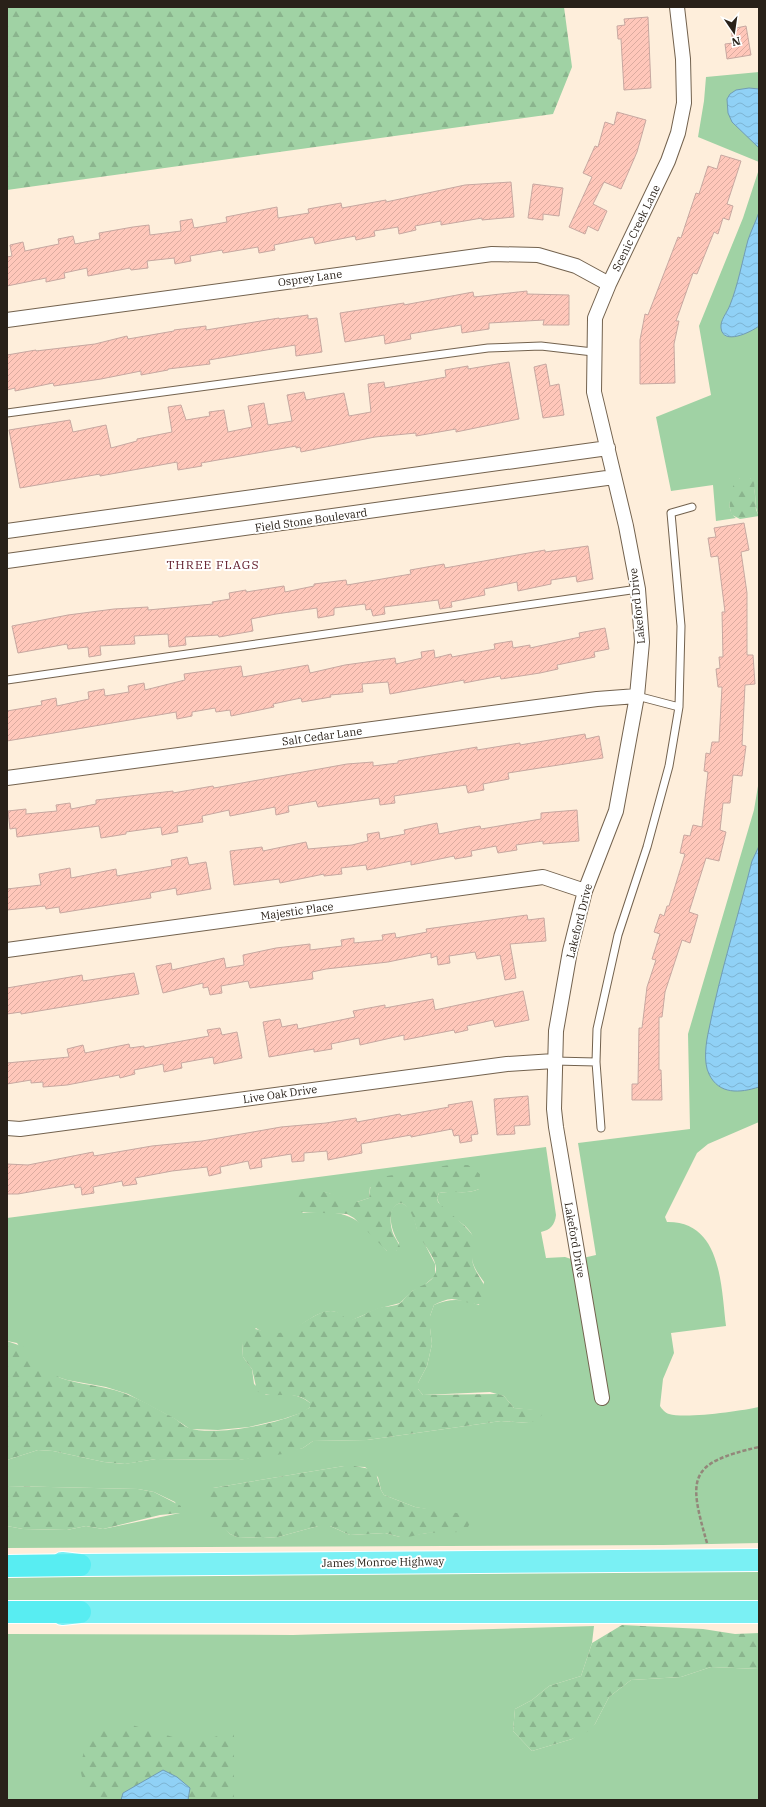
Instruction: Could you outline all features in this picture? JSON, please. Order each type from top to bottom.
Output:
[{"type":"highway","points":[[7,1557],[80,1565]]},
{"type":"highway","name":"James Monroe Highway","points":[[7,1566],[759,1560]]},
{"type":"highway","points":[[7,1612],[759,1612]]},
{"type":"highway","points":[[7,1621],[80,1612]]},
{"type":"street","name":"Scenic Creek Lane","points":[[608,448],[594,392],[594,318],[668,161],[678,133],[684,104],[683,59],[677,7]]},
{"type":"street","name":"Osprey Lane","points":[[7,320],[492,254],[538,256],[576,266],[609,284]]},
{"type":"street","name":"Lakeford Drive","points":[[602,1398],[556,1127],[554,1109],[554,1061],[556,1031],[570,951],[584,890],[616,811],[637,696],[642,642],[638,588],[626,526],[608,448]]},
{"type":"street","points":[[7,531],[608,448]]},
{"type":"street","name":"Field Stone Boulevard","points":[[7,561],[614,477]]},
{"type":"street","name":"Salt Cedar Lane","points":[[7,778],[597,699],[637,696]]},
{"type":"street","name":"Majestic Place","points":[[7,950],[544,877],[584,890]]},
{"type":"street","name":"Live Oak Drive","points":[[7,1128],[28,1128],[507,1064],[554,1061]]},
{"type":"lane","points":[[7,413],[488,348],[541,346],[593,352]]},
{"type":"lane","points":[[601,1128],[596,1062],[597,1029],[618,935],[647,847],[669,766],[679,707],[681,626],[671,513],[692,507]]},
{"type":"lane","points":[[7,680],[638,588]]},
{"type":"lane","points":[[637,696],[679,707]]},
{"type":"lane","points":[[554,1061],[596,1062]]},
{"type":"path","points":[[712,1560],[698,1511],[696,1487],[698,1477],[702,1470],[709,1464],[736,1453],[759,1447]]},
{"type":"green space","points":[[7,7],[564,7],[572,67],[553,114],[7,190]]},
{"type":"green space","points":[[759,72],[759,162],[698,137],[706,77]]},
{"type":"green space","points":[[759,169],[759,516],[756,507],[753,484],[750,478],[740,478],[730,498],[730,509],[736,518],[716,521],[713,485],[671,491],[656,417],[711,395],[699,326],[743,218]]},
{"type":"green space","points":[[740,478],[750,478],[754,481],[756,510],[759,516],[740,519],[732,515],[730,511],[730,495],[734,485]]},
{"type":"green space","points":[[759,780],[759,1122],[708,1144],[697,1153],[665,1217],[667,1222],[685,1225],[699,1232],[709,1244],[720,1276],[726,1326],[671,1333],[674,1353],[663,1379],[660,1406],[668,1413],[687,1416],[759,1407],[759,1543],[663,1545],[7,1548],[7,1526],[23,1529],[67,1530],[86,1526],[103,1529],[180,1513],[175,1502],[154,1492],[138,1489],[7,1486],[7,1460],[38,1450],[53,1451],[104,1462],[124,1464],[156,1459],[239,1460],[303,1448],[313,1441],[367,1440],[501,1421],[529,1423],[533,1410],[514,1408],[504,1396],[490,1392],[423,1395],[418,1389],[418,1383],[427,1366],[432,1344],[430,1316],[434,1305],[446,1301],[456,1300],[467,1301],[479,1305],[484,1282],[473,1264],[473,1236],[463,1224],[447,1213],[439,1204],[437,1198],[439,1193],[470,1192],[479,1189],[370,1187],[369,1198],[353,1202],[328,1193],[294,1189],[294,1196],[298,1208],[303,1213],[331,1212],[342,1214],[351,1218],[368,1230],[387,1251],[396,1251],[399,1243],[392,1226],[391,1214],[396,1205],[402,1203],[409,1208],[417,1229],[435,1264],[435,1276],[422,1287],[412,1291],[400,1303],[377,1309],[350,1321],[336,1312],[331,1311],[313,1317],[287,1333],[278,1335],[267,1334],[256,1328],[242,1343],[243,1357],[252,1369],[254,1384],[266,1395],[295,1395],[310,1403],[310,1407],[304,1412],[283,1419],[249,1427],[218,1430],[190,1429],[175,1419],[128,1394],[106,1387],[67,1380],[55,1376],[30,1362],[17,1343],[7,1341],[7,1218],[546,1147],[556,1215],[552,1226],[541,1232],[546,1258],[565,1257],[574,1260],[596,1255],[578,1143],[690,1129],[688,1034],[754,810]],"holes":[[[344,1466],[365,1467],[378,1477],[381,1490],[384,1495],[415,1507],[426,1509],[434,1532],[400,1537],[385,1533],[350,1535],[330,1526],[318,1526],[278,1537],[237,1537],[230,1534],[218,1522],[213,1488]]]},
{"type":"green space","points":[[449,1165],[468,1165],[480,1174],[479,1189],[470,1192],[439,1193],[437,1198],[438,1202],[473,1235],[475,1246],[473,1264],[485,1286],[488,1301],[481,1304],[476,1304],[450,1299],[434,1305],[430,1316],[432,1344],[427,1366],[418,1383],[418,1389],[423,1395],[498,1394],[504,1396],[514,1408],[540,1410],[542,1415],[537,1420],[529,1423],[501,1421],[367,1440],[313,1441],[303,1448],[283,1454],[239,1460],[156,1459],[125,1464],[104,1462],[53,1451],[38,1450],[7,1460],[7,1341],[24,1347],[27,1356],[31,1361],[61,1378],[107,1388],[137,1398],[189,1428],[215,1431],[251,1427],[286,1418],[300,1413],[310,1407],[310,1403],[297,1396],[269,1395],[257,1391],[252,1369],[243,1357],[243,1334],[246,1330],[253,1329],[268,1333],[278,1333],[294,1328],[323,1312],[337,1312],[350,1320],[378,1308],[399,1304],[412,1291],[433,1278],[436,1266],[433,1258],[420,1237],[412,1215],[402,1203],[395,1206],[391,1213],[391,1226],[400,1247],[396,1251],[387,1251],[354,1218],[347,1214],[299,1212],[293,1198],[287,1195],[287,1191],[291,1189],[311,1190],[340,1196],[357,1202],[369,1198],[371,1182],[376,1178]]},
{"type":"green space","points":[[344,1466],[355,1466],[375,1470],[384,1495],[415,1507],[464,1514],[469,1517],[470,1523],[468,1527],[460,1532],[427,1533],[408,1537],[400,1537],[385,1533],[350,1535],[330,1526],[318,1526],[278,1537],[263,1538],[237,1537],[230,1534],[210,1517],[204,1495],[206,1491],[213,1488]]},
{"type":"green space","points":[[7,1486],[138,1489],[154,1492],[181,1506],[180,1513],[160,1515],[103,1529],[86,1526],[67,1530],[23,1529],[7,1526]]},
{"type":"green space","points":[[759,1571],[759,1600],[7,1601],[7,1577]]},
{"type":"green space","points":[[622,1625],[703,1629],[735,1634],[759,1633],[759,1669],[711,1667],[681,1677],[631,1680],[609,1697],[595,1724],[586,1733],[572,1739],[532,1751],[513,1731],[515,1709],[532,1700],[549,1686],[581,1676],[592,1643]]},
{"type":"green space","points":[[594,1626],[592,1643],[581,1676],[549,1686],[532,1700],[515,1709],[513,1731],[532,1751],[572,1739],[595,1724],[609,1697],[631,1680],[681,1677],[711,1667],[759,1669],[759,1800],[7,1800],[7,1634],[293,1635]]},
{"type":"green space","points":[[132,1725],[183,1740],[211,1738],[234,1731],[234,1800],[87,1800],[80,1768],[88,1734]]},
{"type":"water","points":[[749,88],[759,89],[759,148],[732,122],[728,113],[727,99],[730,94],[736,90]]},
{"type":"water","points":[[759,212],[759,326],[738,336],[727,336],[723,333],[721,325],[733,297],[748,240]]},
{"type":"water","points":[[759,846],[759,1087],[731,1091],[718,1086],[709,1074],[706,1064],[706,1046],[713,1008],[724,966],[752,861]]},
{"type":"water","points":[[163,1770],[177,1777],[190,1788],[188,1800],[121,1800],[123,1793]]},
{"type":"building","points":[[648,17],[651,88],[624,90],[621,39],[618,39],[617,26],[625,25],[624,19]]},
{"type":"building","points":[[746,26],[751,55],[727,59],[725,44],[733,43],[731,29]]},
{"type":"building","points":[[617,112],[646,120],[637,152],[621,189],[604,182],[593,204],[607,211],[598,231],[588,226],[585,234],[569,227],[592,177],[583,173],[595,146],[598,147],[605,122],[614,125]]},
{"type":"building","points":[[721,155],[741,161],[727,204],[733,206],[729,220],[723,218],[718,234],[714,232],[697,274],[693,273],[676,321],[679,321],[674,344],[675,383],[640,384],[640,340],[645,314],[648,315],[678,237],[681,238],[696,193],[699,194],[708,166],[717,169]]},
{"type":"building","points":[[511,182],[514,217],[482,220],[482,218],[441,225],[441,221],[415,226],[416,230],[399,234],[398,227],[374,231],[375,236],[356,240],[355,236],[315,244],[313,237],[274,245],[275,250],[259,253],[258,247],[223,253],[222,250],[190,256],[191,261],[175,264],[174,258],[147,261],[148,268],[131,270],[130,268],[88,276],[87,268],[64,273],[65,278],[46,282],[46,278],[7,286],[7,257],[12,256],[10,245],[23,242],[25,251],[59,244],[58,239],[73,236],[75,244],[100,239],[99,233],[133,227],[149,225],[150,235],[181,231],[180,221],[192,219],[194,228],[227,222],[226,217],[277,207],[278,218],[309,213],[308,209],[341,203],[342,208],[386,200],[386,202],[465,185]]},
{"type":"building","points":[[533,184],[563,188],[559,216],[543,214],[543,220],[528,218]]},
{"type":"building","points":[[527,291],[527,294],[569,295],[569,325],[543,325],[544,320],[489,323],[489,329],[462,333],[461,325],[410,334],[411,339],[385,344],[384,335],[345,342],[340,313],[404,303],[404,305],[473,292],[474,297]]},
{"type":"building","points":[[308,315],[308,319],[317,318],[322,352],[296,356],[295,345],[209,360],[210,364],[168,369],[141,375],[141,371],[54,386],[53,383],[15,391],[15,388],[7,390],[7,355],[36,350],[95,344],[127,336],[128,339],[174,330],[206,326],[206,330],[279,318]]},
{"type":"building","points":[[509,362],[519,419],[456,432],[456,429],[416,436],[416,433],[375,437],[301,452],[300,447],[296,448],[296,446],[201,463],[202,466],[178,470],[177,462],[100,476],[100,474],[20,488],[9,430],[70,420],[73,432],[106,425],[111,448],[137,441],[137,439],[172,432],[168,407],[181,405],[186,420],[210,416],[209,412],[224,410],[228,432],[252,427],[248,406],[264,403],[268,425],[292,421],[287,395],[304,392],[306,400],[344,393],[349,416],[371,412],[368,384],[384,382],[385,388],[446,377],[445,370],[468,366],[468,369]]},
{"type":"building","points":[[546,364],[550,386],[559,384],[564,415],[543,418],[534,367]]},
{"type":"building","points":[[744,523],[749,550],[741,552],[747,593],[747,655],[753,655],[755,684],[745,685],[742,745],[746,746],[742,776],[733,775],[730,803],[723,803],[720,830],[726,832],[719,861],[706,858],[689,912],[698,915],[690,943],[682,940],[665,992],[662,1017],[659,1017],[659,1070],[661,1070],[662,1100],[632,1100],[632,1084],[638,1084],[639,1028],[642,1028],[647,987],[656,960],[652,959],[660,934],[654,932],[660,914],[664,916],[667,906],[669,906],[685,854],[680,853],[684,835],[690,836],[693,825],[702,827],[708,772],[704,771],[706,753],[710,754],[712,742],[719,742],[722,687],[718,687],[716,669],[720,668],[719,657],[723,657],[722,612],[725,612],[718,556],[711,557],[708,538],[716,537],[714,528]]},
{"type":"building","points":[[588,546],[593,579],[577,582],[576,576],[551,580],[551,584],[518,591],[517,582],[484,589],[485,595],[451,602],[452,607],[440,609],[438,600],[384,607],[385,614],[373,616],[371,609],[366,610],[365,604],[334,608],[334,615],[318,618],[317,608],[276,614],[251,619],[253,631],[219,637],[218,635],[185,637],[186,645],[169,647],[168,634],[134,636],[135,644],[100,646],[101,655],[89,657],[88,647],[68,649],[67,644],[18,653],[12,626],[68,615],[114,609],[148,607],[148,610],[213,604],[212,602],[230,599],[229,593],[246,590],[246,592],[284,586],[285,592],[314,586],[314,584],[346,580],[347,585],[411,574],[410,570],[444,564],[445,568],[545,550],[545,552]]},
{"type":"building","points":[[605,628],[609,649],[594,652],[595,657],[557,665],[558,669],[540,673],[501,679],[500,676],[464,683],[464,680],[390,694],[388,682],[362,684],[363,692],[330,695],[331,697],[302,702],[301,698],[273,704],[274,707],[231,716],[230,710],[216,712],[215,708],[192,712],[192,716],[177,719],[176,712],[7,741],[7,711],[42,705],[41,701],[56,698],[57,706],[89,699],[88,692],[104,689],[105,696],[129,692],[128,686],[144,683],[145,690],[185,680],[184,674],[241,666],[243,677],[308,665],[310,673],[345,665],[395,658],[396,664],[422,658],[421,652],[434,650],[435,658],[451,654],[452,657],[495,649],[494,644],[512,641],[513,648],[530,645],[530,648],[580,637],[579,633]]},
{"type":"building","points":[[585,734],[586,739],[599,736],[603,758],[508,773],[509,779],[483,784],[484,790],[468,793],[466,785],[394,796],[395,803],[380,805],[379,798],[318,807],[316,801],[288,806],[289,812],[276,815],[275,807],[230,816],[229,810],[202,816],[203,822],[177,826],[178,832],[162,835],[161,827],[126,832],[126,834],[101,838],[99,826],[17,837],[16,828],[10,829],[8,811],[26,809],[26,814],[57,811],[56,805],[70,803],[71,809],[96,804],[96,800],[173,791],[173,793],[213,786],[214,788],[347,764],[373,762],[373,766],[398,763],[398,761],[477,747],[477,750],[520,743],[520,745]]},
{"type":"building","points":[[577,810],[579,841],[543,844],[543,841],[516,845],[517,850],[498,853],[496,846],[471,851],[472,856],[455,859],[454,856],[411,865],[411,861],[367,870],[366,865],[341,868],[342,874],[324,876],[324,874],[280,883],[279,879],[234,885],[230,851],[262,847],[263,851],[306,842],[308,849],[352,845],[368,841],[367,834],[379,832],[380,839],[405,834],[404,830],[437,823],[439,834],[480,826],[481,829],[541,819],[541,813]]},
{"type":"building","points":[[187,857],[189,865],[206,862],[211,889],[177,895],[176,888],[150,893],[151,898],[60,913],[59,907],[46,909],[45,906],[7,910],[7,889],[41,885],[39,874],[70,868],[71,878],[116,869],[117,876],[172,866],[171,860]]},
{"type":"building","points":[[527,915],[528,920],[544,918],[546,941],[510,944],[516,978],[505,980],[500,955],[477,959],[475,952],[449,956],[450,963],[438,965],[437,956],[431,958],[431,953],[388,962],[312,972],[313,979],[250,988],[248,981],[221,986],[222,993],[210,995],[208,987],[203,988],[203,983],[163,993],[156,966],[171,963],[172,970],[224,958],[226,968],[244,965],[243,955],[276,948],[310,944],[310,950],[342,946],[341,940],[354,938],[354,943],[383,940],[382,935],[395,933],[396,938],[427,932],[426,929]]},
{"type":"building","points":[[134,973],[139,994],[21,1014],[21,1012],[7,1014],[7,988],[82,975],[83,981]]},
{"type":"building","points":[[523,991],[529,1020],[495,1027],[493,1020],[467,1026],[468,1030],[455,1033],[454,1030],[404,1040],[404,1035],[360,1045],[359,1038],[331,1044],[332,1049],[314,1052],[314,1049],[269,1057],[263,1022],[280,1019],[282,1027],[297,1024],[298,1029],[355,1017],[353,1011],[385,1005],[385,1008],[433,999],[435,1010]]},
{"type":"building","points":[[220,1028],[222,1035],[237,1032],[242,1058],[214,1064],[213,1057],[181,1063],[182,1068],[164,1072],[163,1064],[134,1070],[135,1074],[120,1078],[119,1075],[67,1085],[43,1087],[43,1082],[31,1083],[31,1080],[7,1084],[7,1063],[69,1057],[67,1049],[83,1045],[85,1053],[129,1044],[130,1048],[144,1046],[144,1048],[209,1036],[207,1030]]},
{"type":"building","points":[[528,1096],[530,1125],[514,1126],[515,1134],[497,1135],[494,1099]]},
{"type":"building","points":[[472,1101],[478,1134],[471,1135],[472,1141],[460,1143],[459,1135],[454,1136],[452,1129],[411,1137],[411,1135],[361,1144],[362,1153],[328,1160],[327,1151],[304,1153],[304,1161],[292,1162],[291,1154],[261,1159],[262,1167],[250,1169],[248,1161],[220,1167],[221,1173],[209,1176],[207,1167],[172,1171],[135,1178],[137,1184],[123,1186],[122,1181],[93,1187],[94,1193],[82,1195],[81,1187],[75,1188],[74,1184],[18,1194],[7,1194],[7,1164],[28,1165],[93,1152],[94,1156],[152,1146],[202,1141],[281,1127],[326,1123],[356,1118],[357,1122],[400,1114],[401,1116]]},
{"type":"district","name":"THREE FLAGS","points":[[213,565]]}]
